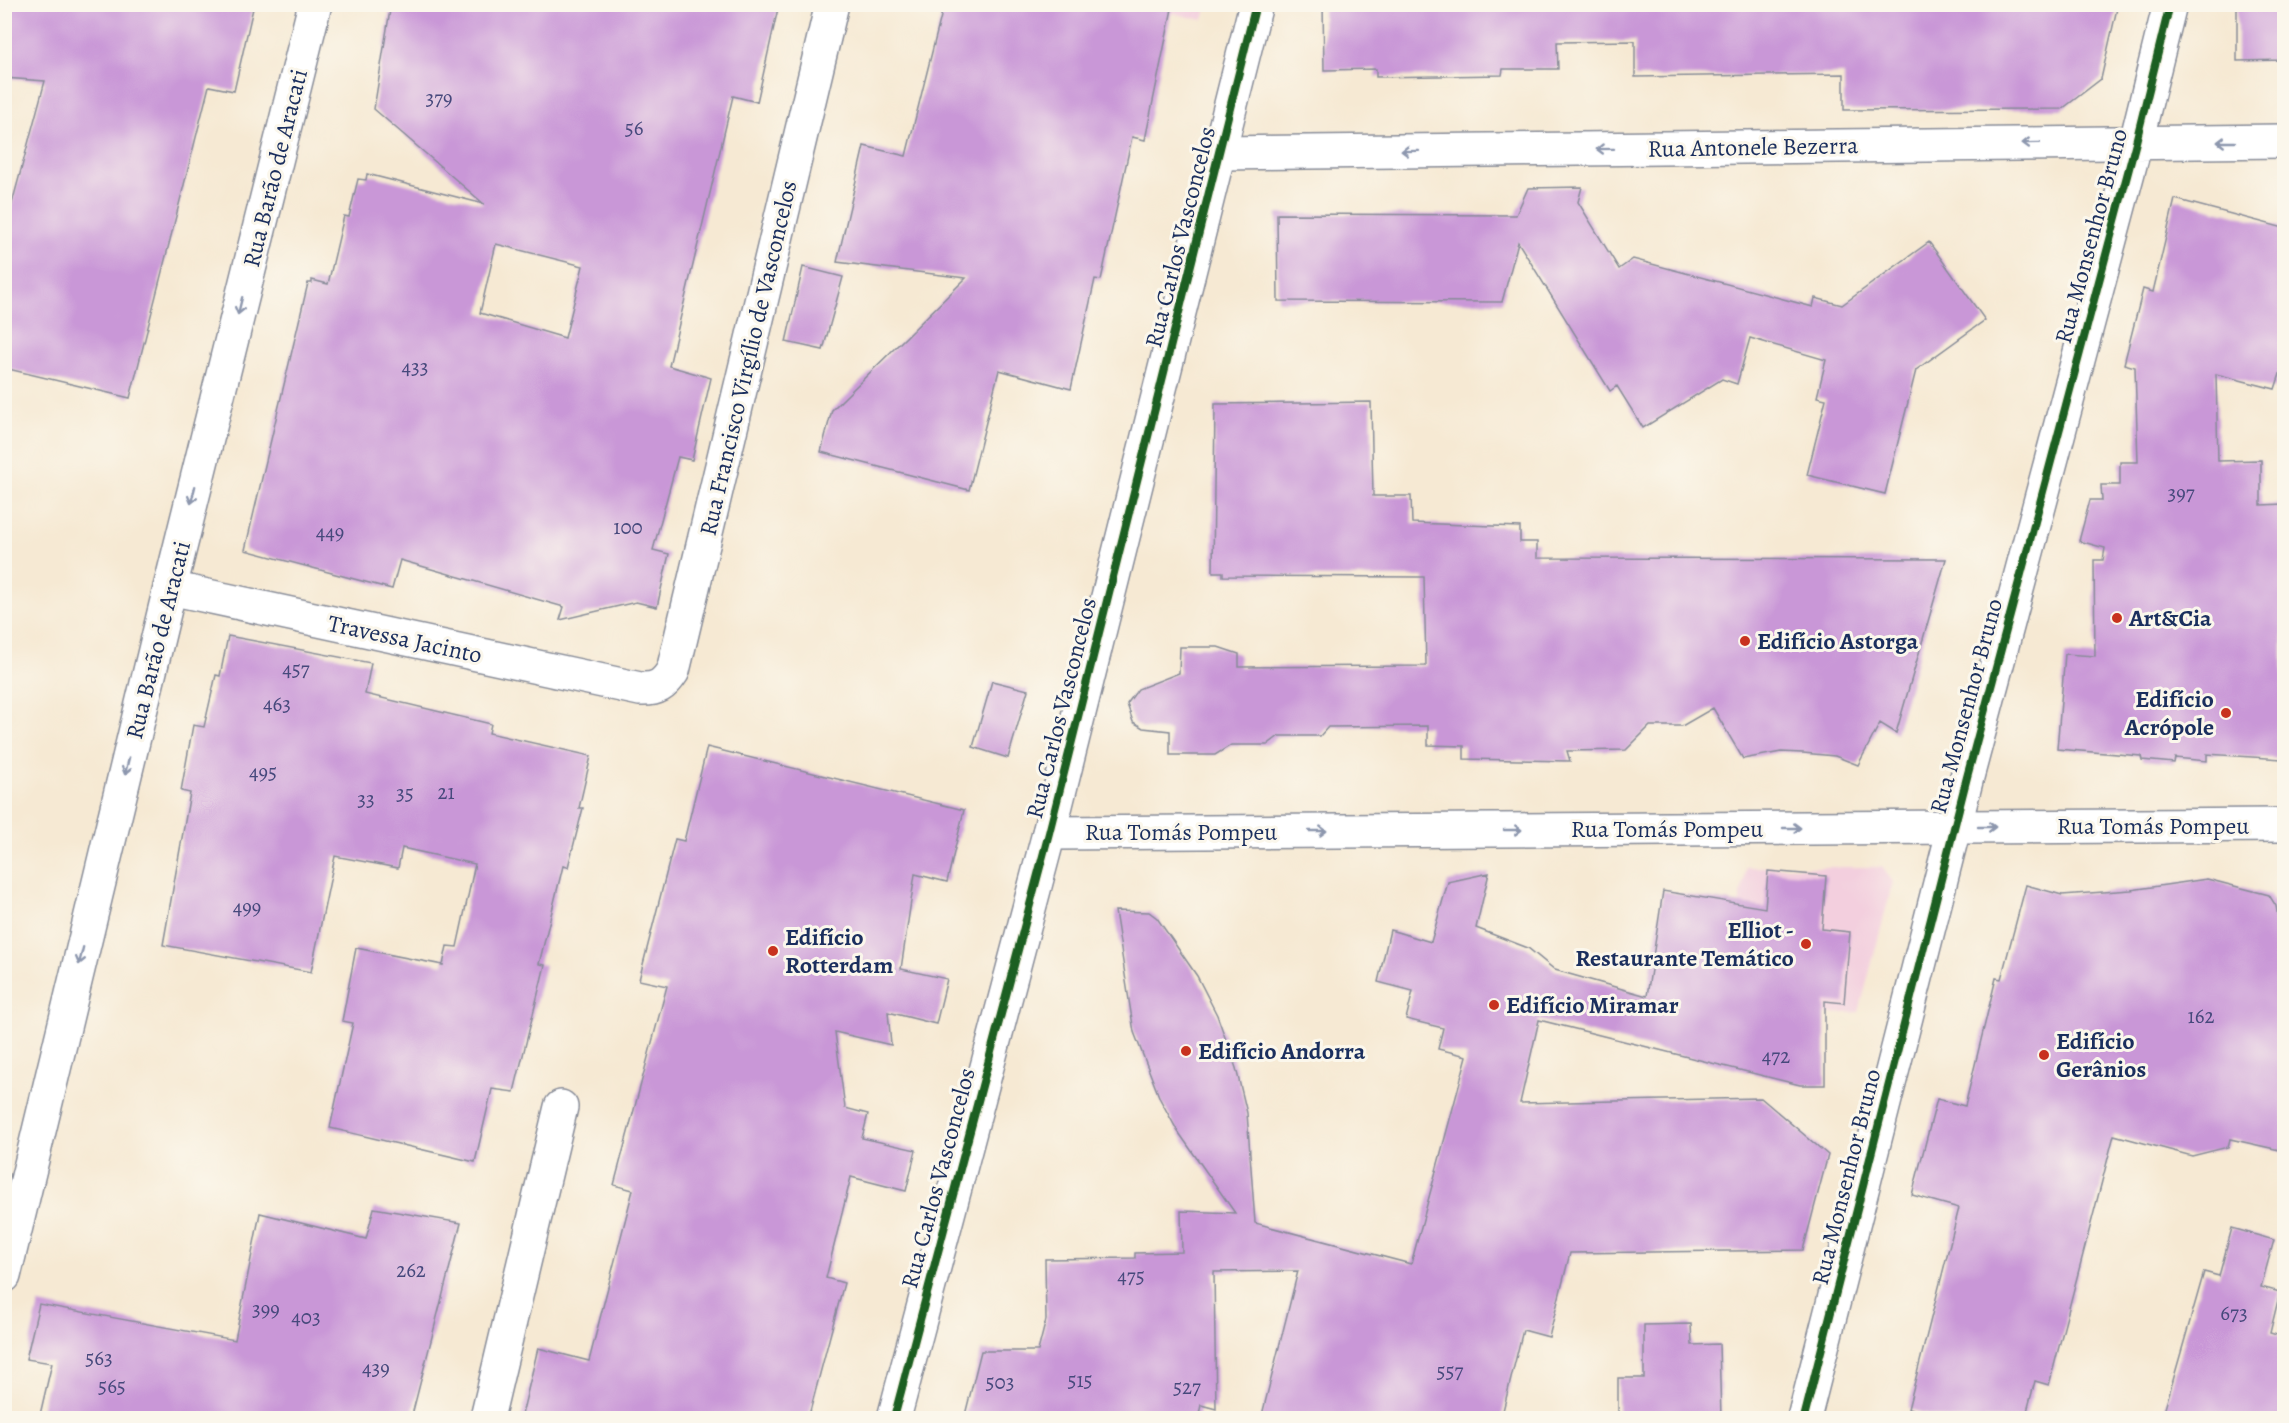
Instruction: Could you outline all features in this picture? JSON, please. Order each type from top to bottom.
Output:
[{"type":"street","name":"Rua Barão de Aracati","points":[[4,1276],[170,588],[315,4]]},
{"type":"street","name":"Rua Francisco Virgílio de Vasconcelos","points":[[640,689],[652,690],[665,684],[673,671],[832,4]]},
{"type":"street","name":"Rua Carlos Vasconcelos","points":[[894,1419],[1050,833],[1221,153],[1256,4]]},
{"type":"street","name":"Rua Monsenhor Bruno","points":[[1804,1419],[1955,827],[2136,142],[2170,4]]},
{"type":"street","name":"Rua Antonele Bezerra","points":[[1221,153],[2284,141]]},
{"type":"street","name":"Travessa Jacinto","points":[[170,588],[640,689]]},
{"type":"street","name":"Rua Tomás Pompeu","points":[[1050,833],[2284,825]]},
{"type":"street","points":[[487,1419],[561,1107]]},
{"type":"shaded area","points":[[1135,5],[1207,5],[1203,20]]},
{"type":"shaded area","points":[[1746,867],[1882,867],[1893,882],[1859,1012],[1718,1022]]},
{"type":"building","points":[[4,4],[254,4],[234,91],[209,86],[130,398],[4,368],[4,233],[45,81],[4,78]]},
{"type":"building","points":[[391,4],[779,4],[757,102],[733,96],[669,366],[711,378],[692,460],[678,457],[653,550],[669,554],[657,607],[636,602],[560,620],[564,607],[400,560],[392,589],[245,550],[308,283],[312,283],[312,280],[328,284],[344,216],[349,217],[358,179],[366,180],[367,174],[484,204],[374,109]],"holes":[[[496,244],[583,266],[565,338],[480,313]]]},
{"type":"building","points":[[944,4],[1173,4],[1145,140],[1132,137],[1101,280],[1095,279],[1071,389],[999,370],[969,490],[821,452],[832,410],[966,278],[837,262],[864,146],[906,156]]},
{"type":"building","points":[[1323,4],[2118,4],[2101,79],[2062,109],[1844,110],[1844,74],[1635,77],[1635,41],[1557,42],[1558,69],[1503,69],[1502,75],[1376,77],[1376,69],[1324,70]]},
{"type":"building","points":[[2237,4],[2284,4],[2284,60],[2237,61]]},
{"type":"building","points":[[1582,187],[1578,202],[1619,269],[1633,259],[1813,307],[1815,298],[1842,305],[1929,242],[1985,320],[1916,370],[1885,494],[1807,475],[1826,399],[1817,397],[1826,360],[1750,338],[1737,384],[1722,379],[1643,428],[1617,386],[1610,391],[1518,242],[1502,302],[1278,301],[1277,214],[1516,215],[1528,188]]},
{"type":"building","points":[[2175,199],[2284,228],[2284,362],[2275,389],[2216,374],[2218,461],[2261,460],[2261,505],[2284,504],[2282,759],[2207,754],[2207,761],[2175,758],[2174,763],[2142,760],[2141,756],[2057,749],[2065,654],[2095,656],[2094,560],[2103,560],[2105,548],[2079,541],[2090,500],[2102,500],[2101,485],[2120,485],[2120,462],[2138,462],[2135,367],[2124,364],[2143,289],[2153,292]]},
{"type":"building","points":[[803,267],[843,277],[823,350],[786,342]]},
{"type":"building","points":[[1371,402],[1373,496],[1411,496],[1412,523],[1520,527],[1520,542],[1537,542],[1537,558],[1946,559],[1896,733],[1880,723],[1858,765],[1835,756],[1803,753],[1781,752],[1743,759],[1713,708],[1682,726],[1650,726],[1626,750],[1567,751],[1570,761],[1464,759],[1464,746],[1428,745],[1428,726],[1328,727],[1320,736],[1279,736],[1267,745],[1231,745],[1215,755],[1170,755],[1170,731],[1143,728],[1133,722],[1127,704],[1138,689],[1179,673],[1180,647],[1218,647],[1239,654],[1239,667],[1426,666],[1424,577],[1223,576],[1223,572],[1213,572],[1215,404]]},
{"type":"building","points":[[228,636],[371,663],[365,694],[491,724],[489,733],[591,756],[579,808],[583,808],[568,867],[563,866],[539,964],[545,965],[514,1092],[492,1089],[475,1162],[330,1128],[353,1023],[342,1021],[356,948],[443,965],[447,946],[457,947],[475,864],[402,848],[398,868],[335,856],[311,972],[163,945],[190,793],[181,791],[193,725],[204,727],[216,675],[220,676]]},
{"type":"building","points":[[992,681],[1028,690],[1008,758],[973,747]]},
{"type":"building","points":[[707,747],[964,810],[947,882],[915,874],[901,969],[947,979],[936,1024],[888,1012],[891,1045],[835,1032],[845,1108],[868,1114],[862,1138],[916,1150],[906,1191],[851,1177],[826,1278],[844,1283],[808,1419],[521,1419],[538,1348],[589,1361],[633,1190],[614,1185],[667,986],[639,980],[675,839],[684,841]]},
{"type":"building","points":[[1768,871],[1826,876],[1822,929],[1850,932],[1844,1003],[1825,1001],[1825,1085],[1800,1085],[1539,1020],[1520,1103],[1761,1098],[1828,1155],[1803,1250],[1570,1253],[1549,1337],[1523,1330],[1501,1419],[1261,1419],[1298,1271],[1214,1272],[1216,1409],[1201,1405],[1198,1419],[964,1419],[981,1351],[1038,1351],[1046,1320],[1045,1259],[1135,1258],[1135,1253],[1182,1252],[1181,1211],[1235,1213],[1177,1130],[1160,1099],[1134,1032],[1115,911],[1149,912],[1157,918],[1197,976],[1217,1015],[1236,1068],[1247,1113],[1255,1223],[1411,1264],[1467,1056],[1438,1049],[1443,1028],[1406,1019],[1413,991],[1378,982],[1390,930],[1431,942],[1448,882],[1489,873],[1476,928],[1528,948],[1555,970],[1647,996],[1663,891],[1765,908]]},
{"type":"building","points":[[2207,879],[2269,895],[2276,906],[2279,923],[2284,925],[2284,1151],[2230,1139],[2228,1147],[2192,1156],[2114,1135],[2049,1385],[2035,1381],[2025,1419],[1948,1419],[1908,1409],[1959,1208],[1912,1195],[1937,1099],[1965,1106],[1996,978],[2001,979],[2026,885],[2062,895],[2131,890]]},
{"type":"building","points":[[374,1208],[461,1223],[411,1419],[39,1419],[52,1363],[26,1359],[39,1304],[235,1340],[260,1213],[366,1239]]},
{"type":"building","points":[[2232,1228],[2274,1240],[2261,1287],[2280,1292],[2270,1333],[2284,1337],[2284,1419],[2162,1419],[2204,1272],[2219,1276]]},
{"type":"building","points":[[1691,1324],[1692,1345],[1719,1344],[1721,1419],[1618,1419],[1618,1378],[1644,1378],[1644,1325]]},
{"type":"cycle path","points":[[894,1418],[1049,833],[1256,4]]},
{"type":"cycle path","points":[[1804,1418],[1967,777],[2136,142],[2170,4]]},
{"type":"place","name":"Art&Cia","points":[[2117,618]]},
{"type":"place","name":"Edifício Astorga","points":[[1745,641]]},
{"type":"place","name":"Edifício Acrópole","points":[[2226,713]]},
{"type":"place","name":"Elliot - Restaurante Temático","points":[[1806,944]]},
{"type":"place","name":"Edifício Rotterdam","points":[[773,951]]},
{"type":"place","name":"Edifício Miramar","points":[[1494,1005]]},
{"type":"place","name":"Edifício Andorra","points":[[1186,1051]]},
{"type":"place","name":"Edifício Gerânios","points":[[2044,1055]]}]
